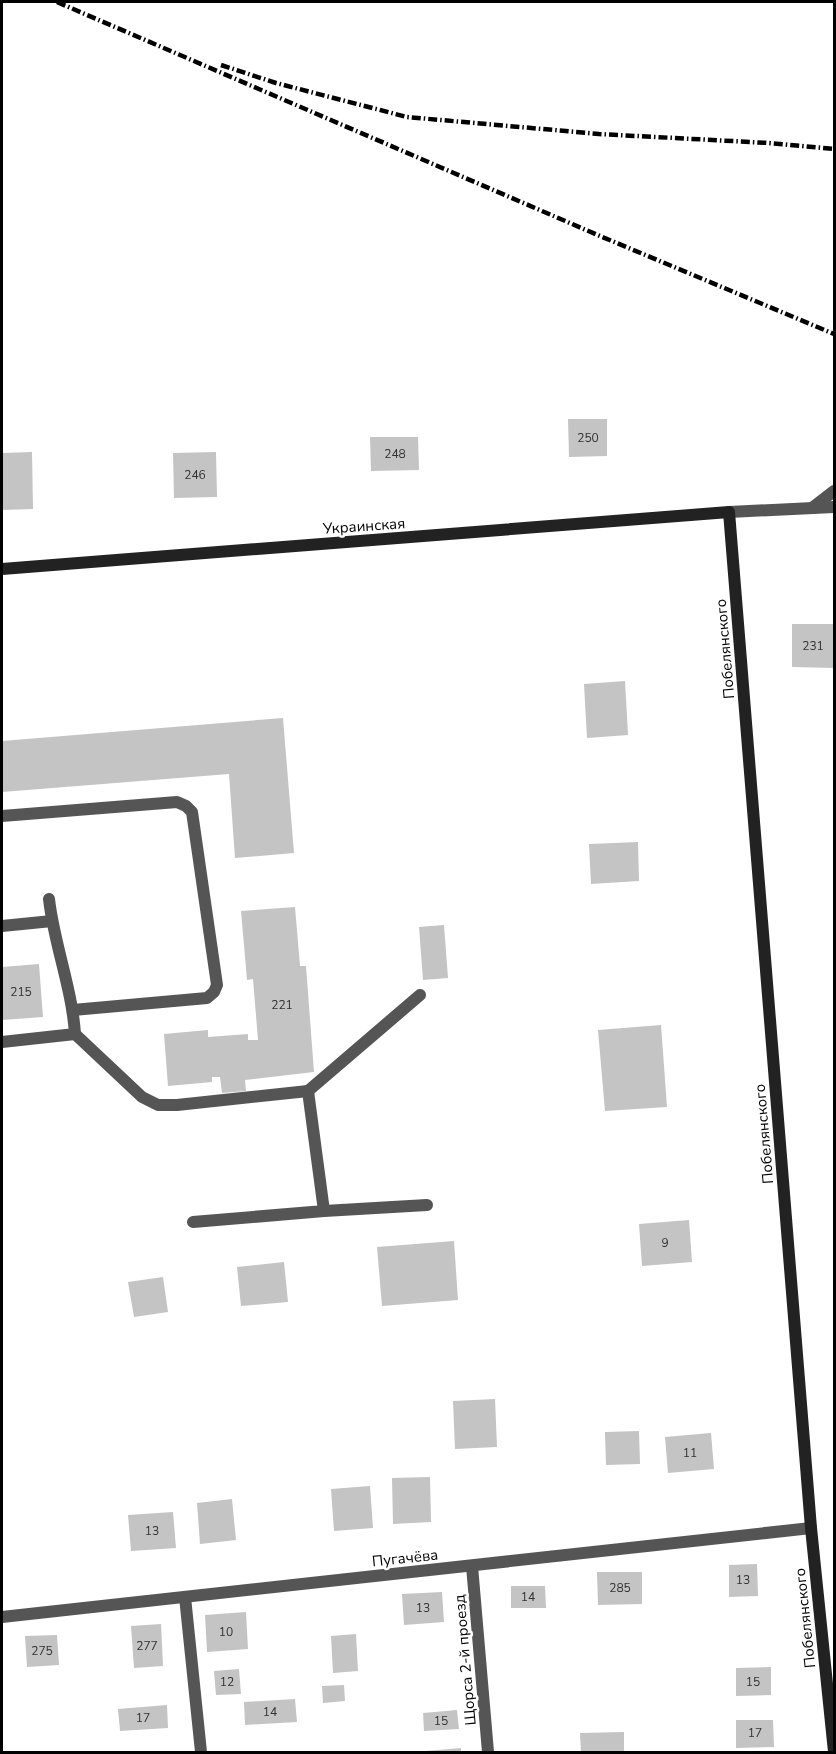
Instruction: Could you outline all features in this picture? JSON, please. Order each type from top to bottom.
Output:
[{"type":"street","points":[[812,508],[834,491]]},
{"type":"street","points":[[729,512],[834,507]]},
{"type":"street","name":"Украинская","points":[[2,569],[729,512]]},
{"type":"street","name":"Побелянского","points":[[729,512],[811,1528],[834,1752]]},
{"type":"street","points":[[2,816],[177,802],[192,812],[217,985],[214,992],[207,998],[73,1010]]},
{"type":"street","points":[[49,899],[73,1010],[75,1034],[142,1097],[158,1105],[308,1091],[420,995]]},
{"type":"street","points":[[2,926],[52,921]]},
{"type":"street","points":[[2,1042],[75,1034]]},
{"type":"street","points":[[308,1091],[324,1211]]},
{"type":"street","points":[[193,1222],[427,1205]]},
{"type":"street","name":"Пугачёва","points":[[2,1617],[811,1528]]},
{"type":"street","name":"Щорса 2-й проезд","points":[[472,1566],[488,1752]]},
{"type":"street","points":[[185,1597],[201,1752]]},
{"type":"building","points":[[568,419],[607,419],[607,456],[569,457]]},
{"type":"building","points":[[370,437],[418,437],[419,470],[371,471]]},
{"type":"building","points":[[32,452],[33,509],[2,510],[2,453]]},
{"type":"building","points":[[216,452],[217,497],[174,498],[173,453]]},
{"type":"building","points":[[792,624],[834,624],[834,668],[792,667]]},
{"type":"building","points":[[625,681],[628,735],[587,738],[584,684]]},
{"type":"building","points":[[283,718],[294,853],[235,858],[229,774],[2,792],[2,741]]},
{"type":"building","points":[[638,842],[639,881],[591,884],[589,844]]},
{"type":"building","points":[[295,907],[300,966],[306,966],[314,1072],[245,1080],[246,1091],[222,1093],[220,1077],[212,1077],[212,1082],[168,1086],[164,1034],[208,1030],[208,1037],[248,1034],[248,1040],[258,1040],[253,979],[247,980],[241,911]]},
{"type":"building","points":[[444,925],[448,978],[423,980],[419,927]]},
{"type":"building","points":[[39,964],[43,1017],[2,1020],[2,967]]},
{"type":"building","points":[[661,1025],[667,1107],[605,1111],[598,1030]]},
{"type":"building","points":[[689,1220],[692,1262],[642,1266],[639,1224]]},
{"type":"building","points":[[454,1241],[458,1300],[382,1306],[377,1247]]},
{"type":"building","points":[[284,1262],[288,1302],[241,1306],[237,1267]]},
{"type":"building","points":[[163,1277],[168,1312],[134,1317],[128,1282]]},
{"type":"building","points":[[495,1399],[497,1447],[455,1449],[453,1401]]},
{"type":"building","points":[[639,1431],[640,1464],[606,1465],[605,1432]]},
{"type":"building","points":[[711,1433],[714,1469],[668,1473],[665,1437]]},
{"type":"building","points":[[430,1477],[431,1522],[393,1524],[392,1478]]},
{"type":"building","points":[[370,1486],[373,1528],[334,1531],[331,1489]]},
{"type":"building","points":[[232,1499],[236,1540],[200,1544],[197,1503]]},
{"type":"building","points":[[173,1512],[176,1548],[131,1551],[128,1515]]},
{"type":"building","points":[[757,1564],[758,1596],[729,1597],[729,1565]]},
{"type":"building","points":[[597,1572],[642,1572],[642,1604],[598,1605]]},
{"type":"building","points":[[511,1586],[545,1586],[546,1608],[511,1608]]},
{"type":"building","points":[[442,1592],[444,1622],[404,1625],[402,1594]]},
{"type":"building","points":[[246,1612],[248,1649],[207,1652],[205,1615]]},
{"type":"building","points":[[161,1624],[163,1666],[134,1668],[131,1626]]},
{"type":"building","points":[[356,1634],[358,1671],[333,1673],[331,1636]]},
{"type":"building","points":[[57,1635],[59,1665],[27,1667],[25,1636]]},
{"type":"building","points":[[771,1667],[771,1695],[736,1696],[736,1668]]},
{"type":"building","points":[[239,1669],[241,1694],[216,1695],[214,1671]]},
{"type":"building","points":[[344,1685],[345,1701],[323,1703],[322,1686]]},
{"type":"building","points":[[295,1699],[297,1722],[245,1725],[244,1702]]},
{"type":"building","points":[[167,1705],[168,1728],[120,1731],[118,1709]]},
{"type":"building","points":[[457,1710],[459,1729],[424,1731],[423,1713]]},
{"type":"building","points":[[736,1720],[773,1720],[774,1747],[736,1748]]},
{"type":"building","points":[[624,1732],[624,1752],[581,1752],[580,1733]]},
{"type":"building","points":[[461,1748],[461,1752],[426,1752],[426,1751]]},
{"type":"railway","points":[[57,2],[600,236],[834,334]]},
{"type":"railway","points":[[221,65],[276,83],[407,117],[599,134],[769,143],[834,149]]}]
